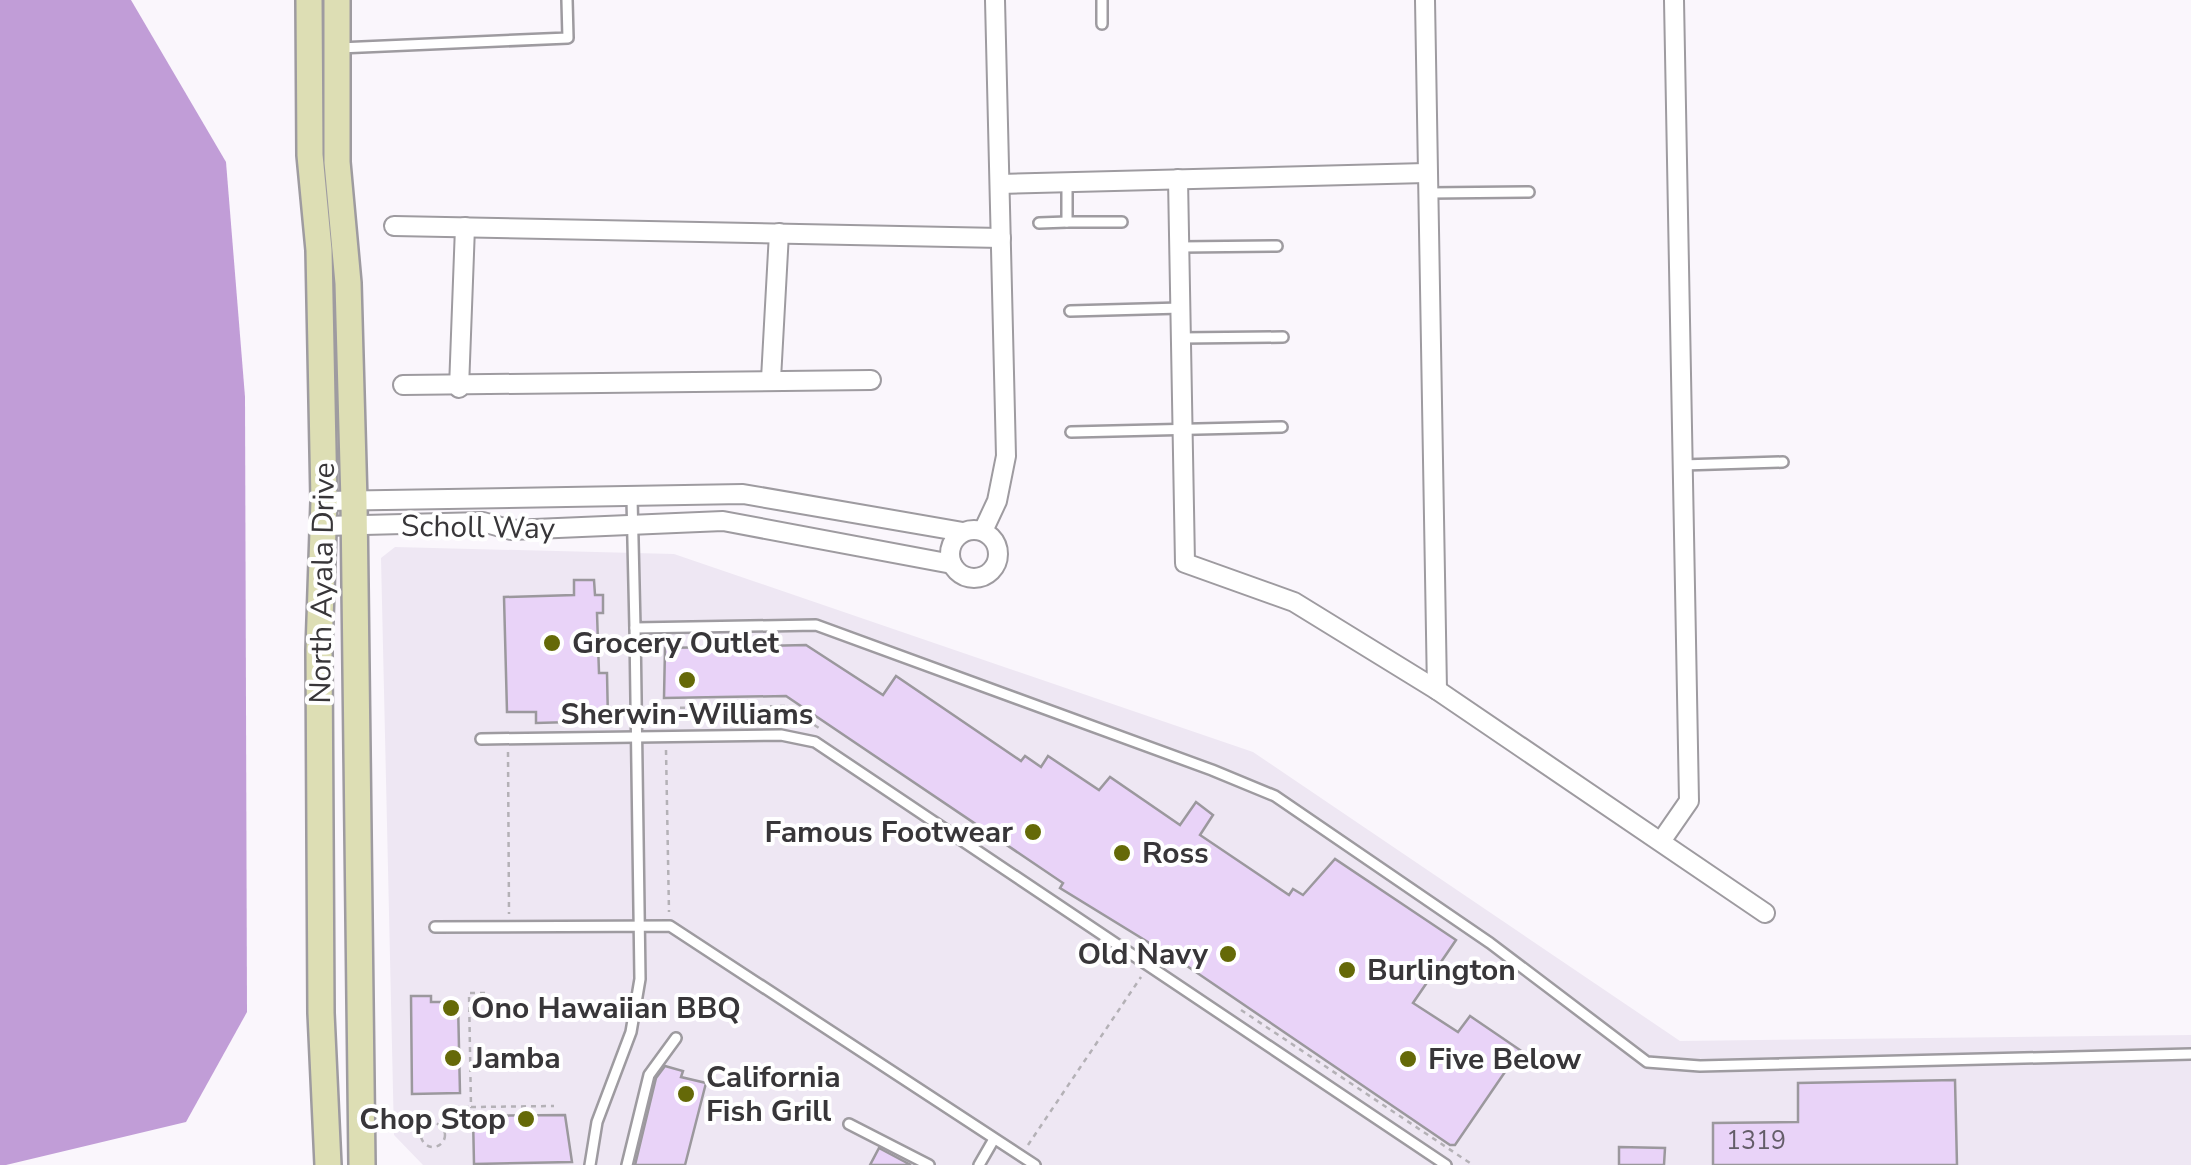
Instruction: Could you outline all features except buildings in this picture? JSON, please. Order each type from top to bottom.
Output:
[{"type":"main road","name":"North Ayala Drive","points":[[309,0],[310,156],[318,250],[324,514],[319,650],[321,1013],[328,1165]]},
{"type":"main road","name":"North Ayala Drive","points":[[337,0],[337,162],[348,283],[354,514],[362,1165]]},
{"type":"street","points":[[983,531],[997,501],[1006,456],[995,0]]},
{"type":"street","points":[[1425,0],[1437,690]]},
{"type":"street","points":[[1662,840],[1689,801],[1674,0]]},
{"type":"street","points":[[1000,184],[1426,173]]},
{"type":"street","points":[[1178,179],[1185,563],[1294,602],[1437,690],[1766,913]]},
{"type":"street","points":[[394,226],[1001,238]]},
{"type":"street","points":[[459,388],[465,228]]},
{"type":"street","points":[[771,379],[779,234]]},
{"type":"street","points":[[403,385],[459,388],[870,380]]},
{"type":"street","name":"Scholl Way","points":[[324,514],[743,494],[963,532]]},
{"type":"street","name":"Scholl Way","points":[[354,514],[483,522],[511,530],[723,521],[952,564]]},
{"type":"street","points":[[878,548],[886,517]]},
{"type":"street","points":[[983,531],[998,545],[994,569],[971,578],[952,564],[950,549],[963,532],[983,531]]},
{"type":"lane","points":[[337,48],[568,38],[567,0]]},
{"type":"lane","points":[[1102,0],[1102,24]]},
{"type":"lane","points":[[1066,222],[1067,182]]},
{"type":"lane","points":[[1427,193],[1529,192]]},
{"type":"lane","points":[[1039,223],[1122,222]]},
{"type":"lane","points":[[1180,247],[1277,246]]},
{"type":"lane","points":[[1070,311],[1181,308]]},
{"type":"lane","points":[[1181,338],[1284,337]]},
{"type":"lane","points":[[1071,432],[1282,427]]},
{"type":"lane","points":[[1682,466],[1783,462]]},
{"type":"lane","points":[[590,1165],[596,1122],[632,1032],[640,979],[632,498]]},
{"type":"lane","points":[[635,628],[816,625],[1275,796],[1490,943],[1647,1062],[1719,1066],[2191,1054]]},
{"type":"lane","points":[[480,739],[781,735],[815,742],[1446,1165]]},
{"type":"lane","points":[[435,928],[670,926],[1035,1165]]},
{"type":"lane","points":[[628,1165],[649,1075],[676,1038]]},
{"type":"lane","points":[[849,1124],[929,1165]]},
{"type":"lane","points":[[979,1165],[994,1139]]},
{"type":"path","points":[[666,748],[669,914]]},
{"type":"path","points":[[508,751],[509,916]]},
{"type":"path","points":[[1028,1146],[1142,976]]},
{"type":"path","points":[[471,1108],[469,993],[484,993]]},
{"type":"path","points":[[442,1126],[435,1122],[424,1126],[420,1137],[424,1144],[432,1147],[443,1142],[442,1126],[460,1107],[554,1106]]},
{"type":"shaded area","points":[[0,0],[131,0],[226,162],[245,397],[247,1012],[186,1122],[6,1165],[0,1165]]},
{"type":"shaded area","points":[[395,547],[674,554],[1253,752],[1680,1041],[2191,1035],[2191,1165],[423,1165],[394,1135],[381,558]]},
{"type":"place","name":"Grocery Outlet","points":[[552,643]]},
{"type":"place","name":"Sherwin-Williams","points":[[687,680]]},
{"type":"place","name":"Famous Footwear","points":[[1033,832]]},
{"type":"place","name":"Ross","points":[[1122,853]]},
{"type":"place","name":"Old Navy","points":[[1228,954]]},
{"type":"place","name":"Burlington","points":[[1347,970]]},
{"type":"place","name":"Ono Hawaiian BBQ","points":[[451,1008]]},
{"type":"place","name":"Jamba","points":[[453,1058]]},
{"type":"place","name":"Five Below","points":[[1408,1059]]},
{"type":"place","name":"California Fish Grill","points":[[686,1094]]},
{"type":"place","name":"Chop Stop","points":[[526,1119]]}]
